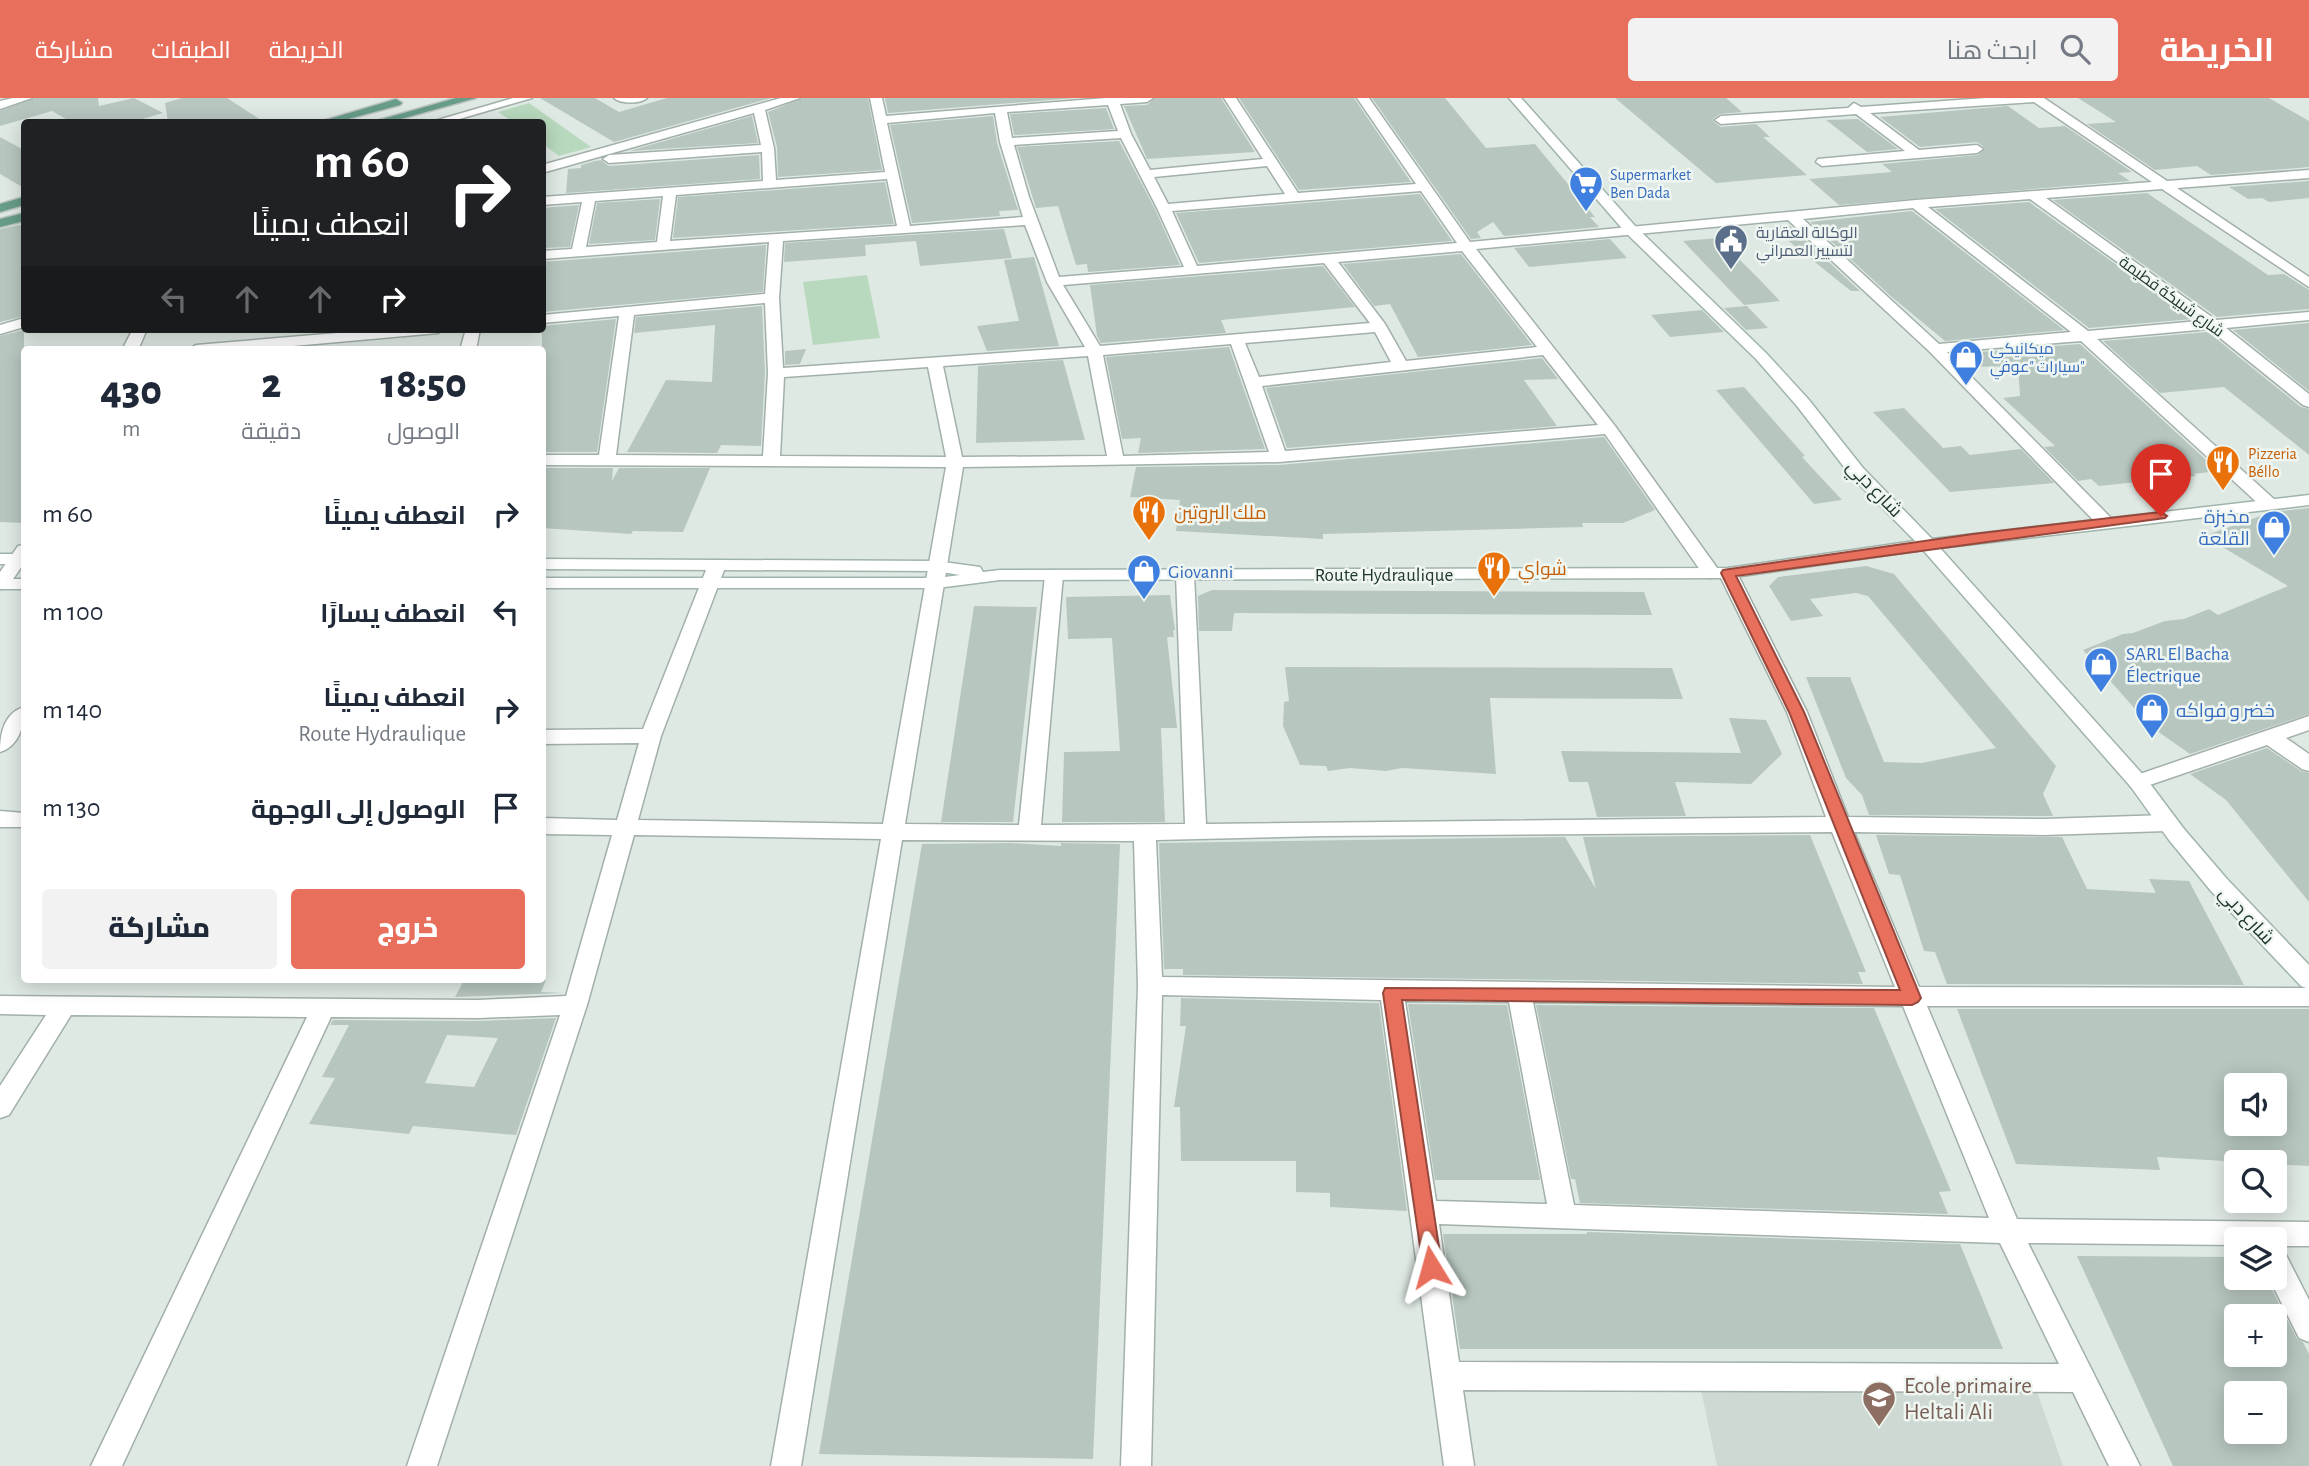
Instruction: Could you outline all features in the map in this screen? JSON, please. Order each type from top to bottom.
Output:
[{"type":"main road","points":[[336,119],[415,98]]},
{"type":"main road","points":[[390,119],[470,98]]},
{"type":"main road","points":[[0,208],[21,202]]},
{"type":"main road","points":[[0,223],[21,218]]},
{"type":"street","points":[[0,105],[26,98]]},
{"type":"street","points":[[448,119],[526,98]]},
{"type":"street","points":[[620,98],[642,98]]},
{"type":"street","points":[[546,168],[794,98]]},
{"type":"street","points":[[876,98],[904,230]]},
{"type":"street","points":[[880,120],[1147,98]]},
{"type":"street","points":[[1230,98],[1294,198]]},
{"type":"street","points":[[1363,98],[1466,246],[1719,573],[1797,712],[1840,824],[2008,1231],[2125,1466]]},
{"type":"street","name":"شارع دبي","points":[[1515,98],[1632,230],[1761,356],[1803,402],[1857,472],[1902,516],[2138,782],[2166,824],[2222,889],[2309,980]]},
{"type":"street","points":[[1844,98],[1916,154]]},
{"type":"street","points":[[1721,120],[2036,98],[2309,284]]},
{"type":"street","points":[[1113,101],[1125,134],[1148,174],[1192,270]]},
{"type":"street","points":[[758,107],[768,148],[771,183]]},
{"type":"street","points":[[1000,109],[1006,142],[1029,221],[1054,282],[1095,351],[1116,460]]},
{"type":"street","points":[[1006,142],[1125,134]]},
{"type":"street","points":[[566,162],[768,148]]},
{"type":"street","points":[[1822,162],[1977,149]]},
{"type":"street","points":[[1148,174],[1272,162]]},
{"type":"street","points":[[1054,282],[1916,204],[2309,174]]},
{"type":"street","points":[[546,201],[893,175]]},
{"type":"street","points":[[1164,208],[1424,187]]},
{"type":"street","points":[[663,246],[670,191]]},
{"type":"street","name":"شارع شبيكة فطيمة","points":[[2033,195],[2212,324],[2309,401]]},
{"type":"street","points":[[578,253],[590,196]]},
{"type":"street","points":[[1916,204],[2085,336],[2269,504]]},
{"type":"street","points":[[1792,216],[1935,349],[2105,522]]},
{"type":"street","points":[[546,255],[1029,221]]},
{"type":"street","points":[[772,461],[776,373],[772,298],[776,237]]},
{"type":"street","points":[[1328,259],[1380,327],[1401,366]]},
{"type":"street","points":[[546,319],[772,298]]},
{"type":"street","points":[[607,461],[627,311]]},
{"type":"street","points":[[1935,349],[2309,316]]},
{"type":"street","points":[[0,330],[21,323]]},
{"type":"street","points":[[776,373],[1095,351],[1380,327]]},
{"type":"street","points":[[236,346],[387,333]]},
{"type":"street","points":[[1236,338],[1279,457]]},
{"type":"street","points":[[1253,382],[1549,350]]},
{"type":"street","points":[[786,1466],[955,463],[935,362]]},
{"type":"street","points":[[546,460],[955,463],[1279,457],[1609,429]]},
{"type":"street","name":"Route Hydraulique","points":[[714,573],[1719,573],[2105,522],[2307,502]]},
{"type":"street","points":[[0,559],[21,556]]},
{"type":"street","points":[[0,584],[21,558]]},
{"type":"street","points":[[546,564],[714,573]]},
{"type":"street","points":[[546,583],[714,573]]},
{"type":"street","points":[[422,1466],[575,1005],[651,736],[714,573]]},
{"type":"street","points":[[1185,574],[1196,831]]},
{"type":"street","points":[[1029,832],[1054,575]]},
{"type":"street","points":[[0,584],[21,584]]},
{"type":"street","points":[[1,744],[21,718]]},
{"type":"street","points":[[2138,782],[2309,723]]},
{"type":"street","points":[[546,737],[651,736]]},
{"type":"street","points":[[2270,737],[2309,764]]},
{"type":"street","points":[[1,744],[21,742]]},
{"type":"street","points":[[0,819],[21,820]]},
{"type":"street","points":[[546,826],[1145,833],[1324,828],[1840,824],[2043,828],[2166,824]]},
{"type":"street","points":[[1136,1466],[1150,986],[1145,833]]},
{"type":"street","points":[[1150,986],[1392,993],[1912,998],[2309,997]]},
{"type":"street","points":[[1392,993],[1459,1466]]},
{"type":"street","points":[[1519,993],[1563,1217]]},
{"type":"street","points":[[0,1006],[478,1009],[575,1005]]},
{"type":"street","points":[[0,1108],[64,1006]]},
{"type":"street","points":[[106,1466],[323,1008]]},
{"type":"street","points":[[1424,1212],[2224,1235]]},
{"type":"street","points":[[2287,1235],[2309,1234]]},
{"type":"street","points":[[2287,1286],[2309,1329]]},
{"type":"street","points":[[1446,1376],[2081,1378]]},
{"type":"shaded area","name":"Ecole primaire Heltali Ali","points":[[2035,1386],[2063,1466],[1717,1466],[1701,1390]]},
{"type":"green space","points":[[529,103],[591,147],[559,156],[546,146],[546,119],[508,119],[498,112]]},
{"type":"green space","points":[[867,275],[880,338],[813,345],[803,282]]},
{"type":"building","points":[[35,98],[98,98],[99,106],[134,98],[163,113],[142,119],[66,119],[52,111],[0,126],[0,111]]},
{"type":"building","points":[[182,98],[227,98],[259,119],[168,119],[165,103]]},
{"type":"building","points":[[540,98],[595,98],[619,112],[667,98],[771,98],[614,142]]},
{"type":"building","points":[[803,98],[868,98],[882,170],[778,177],[777,147],[768,112]]},
{"type":"building","points":[[885,98],[1074,98],[888,113]]},
{"type":"building","points":[[1155,98],[1221,98],[1255,152],[1147,159],[1124,106],[1147,105]]},
{"type":"building","points":[[1239,98],[1354,98],[1411,182],[1299,190]]},
{"type":"building","points":[[1372,98],[1445,98],[1486,148],[1535,144],[1595,217],[1590,217],[1599,227],[1504,236],[1493,222],[1477,232],[1481,238],[1471,239]]},
{"type":"building","points":[[1615,98],[1726,98],[1742,112],[1720,114],[1713,119],[1714,122],[1721,127],[1756,124],[1770,137],[1763,137],[1807,175],[1716,183]]},
{"type":"building","points":[[2078,98],[2269,98],[2309,121],[2309,167],[2211,175],[2197,166],[2155,170],[2087,124],[2116,122]]},
{"type":"building","points":[[2008,106],[2039,128],[2065,126],[2132,172],[2118,173],[2130,181],[1839,205],[1809,179],[1892,172],[1882,164],[1978,155],[1985,148],[1977,142],[1920,147],[1880,117]]},
{"type":"building","points":[[1106,108],[1114,129],[1014,135],[1010,114]]},
{"type":"building","points":[[752,116],[758,143],[629,151]]},
{"type":"building","points":[[993,116],[997,143],[1018,210],[999,211],[1000,216],[912,223],[890,125]]},
{"type":"building","points":[[1858,119],[1898,149],[1867,152],[1826,120]]},
{"type":"building","points":[[0,137],[21,148],[21,186],[0,174]]},
{"type":"building","points":[[1119,141],[1155,209],[1180,265],[1088,272],[1087,264],[1076,265],[1058,206],[1036,208],[1017,147]]},
{"type":"building","points":[[759,155],[760,179],[566,193],[568,169],[581,168],[581,165],[595,161],[601,160],[609,166]]},
{"type":"building","points":[[2309,181],[2309,198],[2269,202],[2262,198],[2248,199],[2229,187]]},
{"type":"building","points":[[885,182],[894,224],[673,238],[678,197]]},
{"type":"building","points":[[2147,193],[2268,275],[2284,274],[2309,290],[2309,309],[2217,317],[2053,200]]},
{"type":"building","points":[[1420,194],[1452,241],[1199,263],[1176,213]]},
{"type":"building","points":[[660,199],[655,240],[589,244],[597,203]]},
{"type":"building","points":[[2029,202],[2192,319],[2089,328],[1935,209]]},
{"type":"building","points":[[579,205],[570,247],[546,248],[546,208]]},
{"type":"building","points":[[1912,211],[2064,330],[1945,341],[1893,298],[1810,222]]},
{"type":"building","points":[[21,225],[21,317],[0,322],[0,229]]},
{"type":"building","points":[[1789,225],[1860,291],[1851,291],[1771,227]]},
{"type":"building","points":[[1004,229],[1012,258],[920,266],[916,241],[865,245],[866,256],[784,262],[785,243]]},
{"type":"building","name":"الوكالة العقارية لتسيير العمراني","points":[[1718,238],[1780,301],[1744,305],[1683,241]]},
{"type":"building","points":[[1610,239],[1627,258],[1529,267],[1514,248]]},
{"type":"building","points":[[766,245],[763,292],[546,312],[546,262]]},
{"type":"building","points":[[1461,254],[1532,345],[1418,357],[1390,304],[1374,306],[1343,264]]},
{"type":"building","points":[[1034,257],[1059,346],[987,351],[977,326],[1019,321],[1004,260]]},
{"type":"building","points":[[1323,266],[1355,307],[1221,320],[1226,333],[1101,343],[1097,336],[1090,285]]},
{"type":"building","points":[[762,306],[765,373],[761,446],[721,445],[717,453],[627,452],[666,380],[712,382],[715,325],[634,333],[636,317]]},
{"type":"building","points":[[1747,306],[1768,328],[1746,330],[1724,308]]},
{"type":"building","points":[[1702,310],[1724,332],[1670,337],[1651,315]]},
{"type":"building","points":[[616,319],[597,452],[546,452],[546,346],[542,346],[542,333],[546,333],[546,326]]},
{"type":"building","points":[[2309,323],[2309,391],[2233,330]]},
{"type":"building","points":[[21,331],[24,333],[24,346],[21,346],[21,523],[0,522],[0,336]]},
{"type":"building","points":[[2208,332],[2301,407],[2309,409],[2309,455],[2224,387],[2160,393],[2103,341]]},
{"type":"building","points":[[2080,344],[2218,471],[2194,474],[2196,476],[2099,486],[2091,479],[2078,481],[2044,447],[2055,446],[2003,398],[2020,396],[2018,366],[1968,367],[1954,354]]},
{"type":"building","points":[[1229,347],[1265,449],[1138,453],[1141,438],[1122,439],[1106,357]]},
{"type":"building","points":[[806,349],[800,364],[785,365],[785,351]]},
{"type":"building","points":[[1542,358],[1558,379],[1524,380],[1557,426],[1287,448],[1266,388]]},
{"type":"building","points":[[1063,360],[1085,440],[976,443],[978,366]]},
{"type":"building","points":[[1744,387],[1842,500],[1814,504],[1716,390]]},
{"type":"building","points":[[1904,408],[1943,448],[1961,446],[1970,455],[2021,449],[2054,483],[1950,492],[1873,412]]},
{"type":"building","points":[[1604,437],[1655,510],[1623,523],[1582,523],[1583,527],[1323,534],[1323,539],[1176,531],[1180,500],[1130,497],[1136,467],[1279,465]]},
{"type":"building","points":[[546,468],[613,468],[612,481],[619,468],[710,468],[683,532],[633,531],[631,534],[546,528]]},
{"type":"building","points":[[2309,508],[2309,714],[2190,754],[2150,726],[2083,650],[2123,634],[2165,621],[2184,619],[2209,609],[2218,615],[2288,586],[2204,536],[2272,512]]},
{"type":"building","points":[[1866,566],[1894,574],[2056,766],[2043,794],[2053,816],[1869,815],[1862,795],[1846,778],[1806,677],[1850,677],[1884,762],[1922,763],[1996,748],[1868,596],[1856,593],[1810,599],[1823,616],[1791,621],[1769,586],[1778,577]]},
{"type":"building","points":[[1212,590],[1644,592],[1652,615],[1234,613],[1232,631],[1199,631],[1198,596]]},
{"type":"building","points":[[1170,595],[1175,630],[1174,637],[1167,637],[1177,728],[1161,728],[1165,822],[1062,822],[1064,752],[1120,751],[1112,638],[1068,639],[1066,597]]},
{"type":"building","points":[[974,606],[1037,607],[1013,822],[941,822]]},
{"type":"building","points":[[1285,667],[1672,668],[1683,699],[1490,698],[1496,774],[1402,768],[1386,771],[1350,768],[1328,771],[1326,766],[1300,765],[1283,726],[1284,702],[1289,701]]},
{"type":"building","points":[[1729,718],[1766,720],[1782,754],[1751,784],[1675,782],[1686,816],[1597,817],[1588,782],[1569,782],[1561,751],[1741,753]]},
{"type":"building","points":[[2267,748],[2301,771],[2309,773],[2309,902],[2226,800],[2190,774]]},
{"type":"building","points":[[1810,835],[1866,972],[1858,972],[1863,984],[1183,975],[1183,969],[1164,969],[1159,843],[1565,837],[1596,889],[1583,837]]},
{"type":"building","points":[[1876,835],[2062,837],[2087,889],[2156,893],[2149,879],[2189,881],[2244,985],[1947,984],[1935,952],[1924,951],[1900,875],[1889,874]]},
{"type":"building","points":[[1011,843],[1061,846],[1061,843],[1120,844],[1093,1459],[819,1454],[922,844]]},
{"type":"building","points":[[462,983],[545,983],[541,992],[564,993],[455,997]]},
{"type":"building","points":[[1181,998],[1379,1003],[1407,1211],[1330,1207],[1330,1193],[1296,1192],[1296,1161],[1181,1161],[1180,1107],[1174,1107],[1186,1026],[1180,1026]]},
{"type":"building","points":[[1408,1004],[1507,1005],[1540,1180],[1435,1180]]},
{"type":"building","points":[[1536,1005],[1874,1008],[1951,1191],[1939,1192],[1948,1214],[1580,1203],[1575,1179],[1571,1179]]},
{"type":"building","points":[[1957,1009],[2309,1009],[2309,1166],[2287,1165],[2287,1150],[2224,1150],[2224,1161],[2157,1157],[2160,1170],[2016,1164]]},
{"type":"building","points":[[556,1018],[516,1135],[413,1126],[409,1134],[309,1124],[335,1078],[322,1077],[349,1025],[330,1025],[333,1020],[478,1021]],"holes":[[[447,1035],[498,1038],[474,1087],[425,1083]]]},
{"type":"building","points":[[1587,1232],[1960,1244],[2003,1349],[1460,1349],[1443,1234]]},
{"type":"building","points":[[2077,1256],[2224,1257],[2224,1290],[2272,1290],[2279,1304],[2224,1304],[2224,1367],[2287,1367],[2287,1319],[2309,1354],[2309,1466],[2173,1466]]},
{"type":"place","name":"Supermarket Ben Dada","points":[[1586,213]]},
{"type":"place","name":"الوكالة العقارية لتسيير العمراني","points":[[1731,271]]},
{"type":"place","name":"ميكانيكي سيارات \"عوفي\"","points":[[1966,387]]},
{"type":"place","name":"Pizzeria Béllo","points":[[2223,492]]},
{"type":"place","name":"ملك البروتين","points":[[1149,542]]},
{"type":"place","name":"مخبزة القلعة","points":[[2274,557]]},
{"type":"place","name":"شواي","points":[[1494,598]]},
{"type":"place","name":"Giovanni","points":[[1144,601]]},
{"type":"place","name":"SARL El Bacha Électrique","points":[[2101,694]]},
{"type":"place","name":"خضر و فواكه","points":[[2152,740]]},
{"type":"place","name":"Ecole primaire Heltali Ali","points":[[1879,1428]]},
{"type":"route","points":[[1431,1267],[1392,993],[1912,998],[1797,712],[1728,573],[1973,538],[2161,516]]}]
